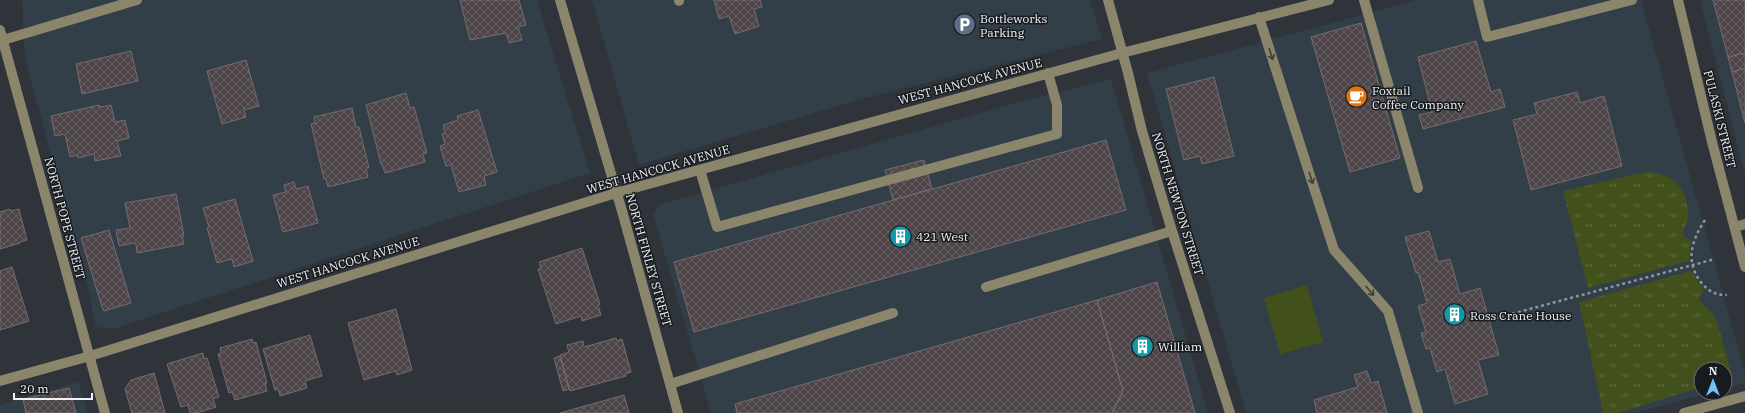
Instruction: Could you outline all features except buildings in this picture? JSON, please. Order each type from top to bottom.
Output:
[{"type":"street","points":[[1,35],[137,0]]},
{"type":"street","name":"NORTH FINLEY STREET","points":[[560,0],[678,413]]},
{"type":"street","name":"NORTH NEWTON STREET","points":[[1108,0],[1142,131],[1230,413]]},
{"type":"street","name":"WEST HANCOCK AVENUE","points":[[0,381],[90,356],[616,193],[1122,53],[1329,0]]},
{"type":"street","points":[[1364,0],[1418,188]]},
{"type":"street","points":[[1478,0],[1487,37],[1632,0]]},
{"type":"street","name":"PULASKI STREET","points":[[1678,0],[1712,142],[1745,265]]},
{"type":"street","points":[[1259,17],[1334,250],[1388,311],[1418,413]]},
{"type":"street","name":"NORTH POPE STREET","points":[[1,35],[106,413]]},
{"type":"street","points":[[700,170],[717,227],[1050,136],[1057,134],[1057,105],[1048,74]]},
{"type":"street","points":[[1735,228],[1745,224]]},
{"type":"street","points":[[986,287],[1172,231]]},
{"type":"street","points":[[670,384],[893,313]]},
{"type":"street","points":[[1684,413],[1745,396]]},
{"type":"path","points":[[1705,220],[1693,244],[1692,265],[1694,271],[1709,290],[1716,294],[1727,295]]},
{"type":"path","points":[[1489,320],[1715,259]]},
{"type":"shaded area","points":[[22,0],[537,0],[590,173],[113,329],[95,327],[91,300],[25,59]]},
{"type":"shaded area","points":[[592,0],[1090,0],[1102,39],[862,99],[639,165]]},
{"type":"shaded area","points":[[1417,0],[1641,0],[1745,373],[1745,383],[1733,386],[1733,361],[1693,361],[1693,397],[1635,413],[1246,413],[1147,73]]},
{"type":"shaded area","points":[[1700,0],[1745,0],[1745,175]]},
{"type":"shaded area","points":[[1111,79],[1208,413],[711,413],[653,214],[658,205],[1008,105]]},
{"type":"shaded area","points":[[78,382],[88,413],[0,413],[0,405]]},
{"type":"green space","points":[[1645,172],[1664,175],[1671,179],[1682,190],[1686,198],[1688,217],[1683,234],[1684,237],[1691,241],[1689,261],[1588,288],[1563,191]]},
{"type":"green space","points":[[1691,271],[1704,290],[1699,297],[1702,304],[1715,315],[1728,361],[1693,361],[1693,390],[1618,413],[1603,413],[1579,302]]},
{"type":"green space","points":[[1307,285],[1323,342],[1280,354],[1264,298]]},
{"type":"place","name":"Bottleworks Parking","points":[[964,25]]},
{"type":"place","name":"Foxtail Coffee Company","points":[[1356,97]]},
{"type":"place","name":"421 West","points":[[900,236]]},
{"type":"place","name":"Ross Crane House","points":[[1454,315]]},
{"type":"place","name":"William","points":[[1143,346]]}]
